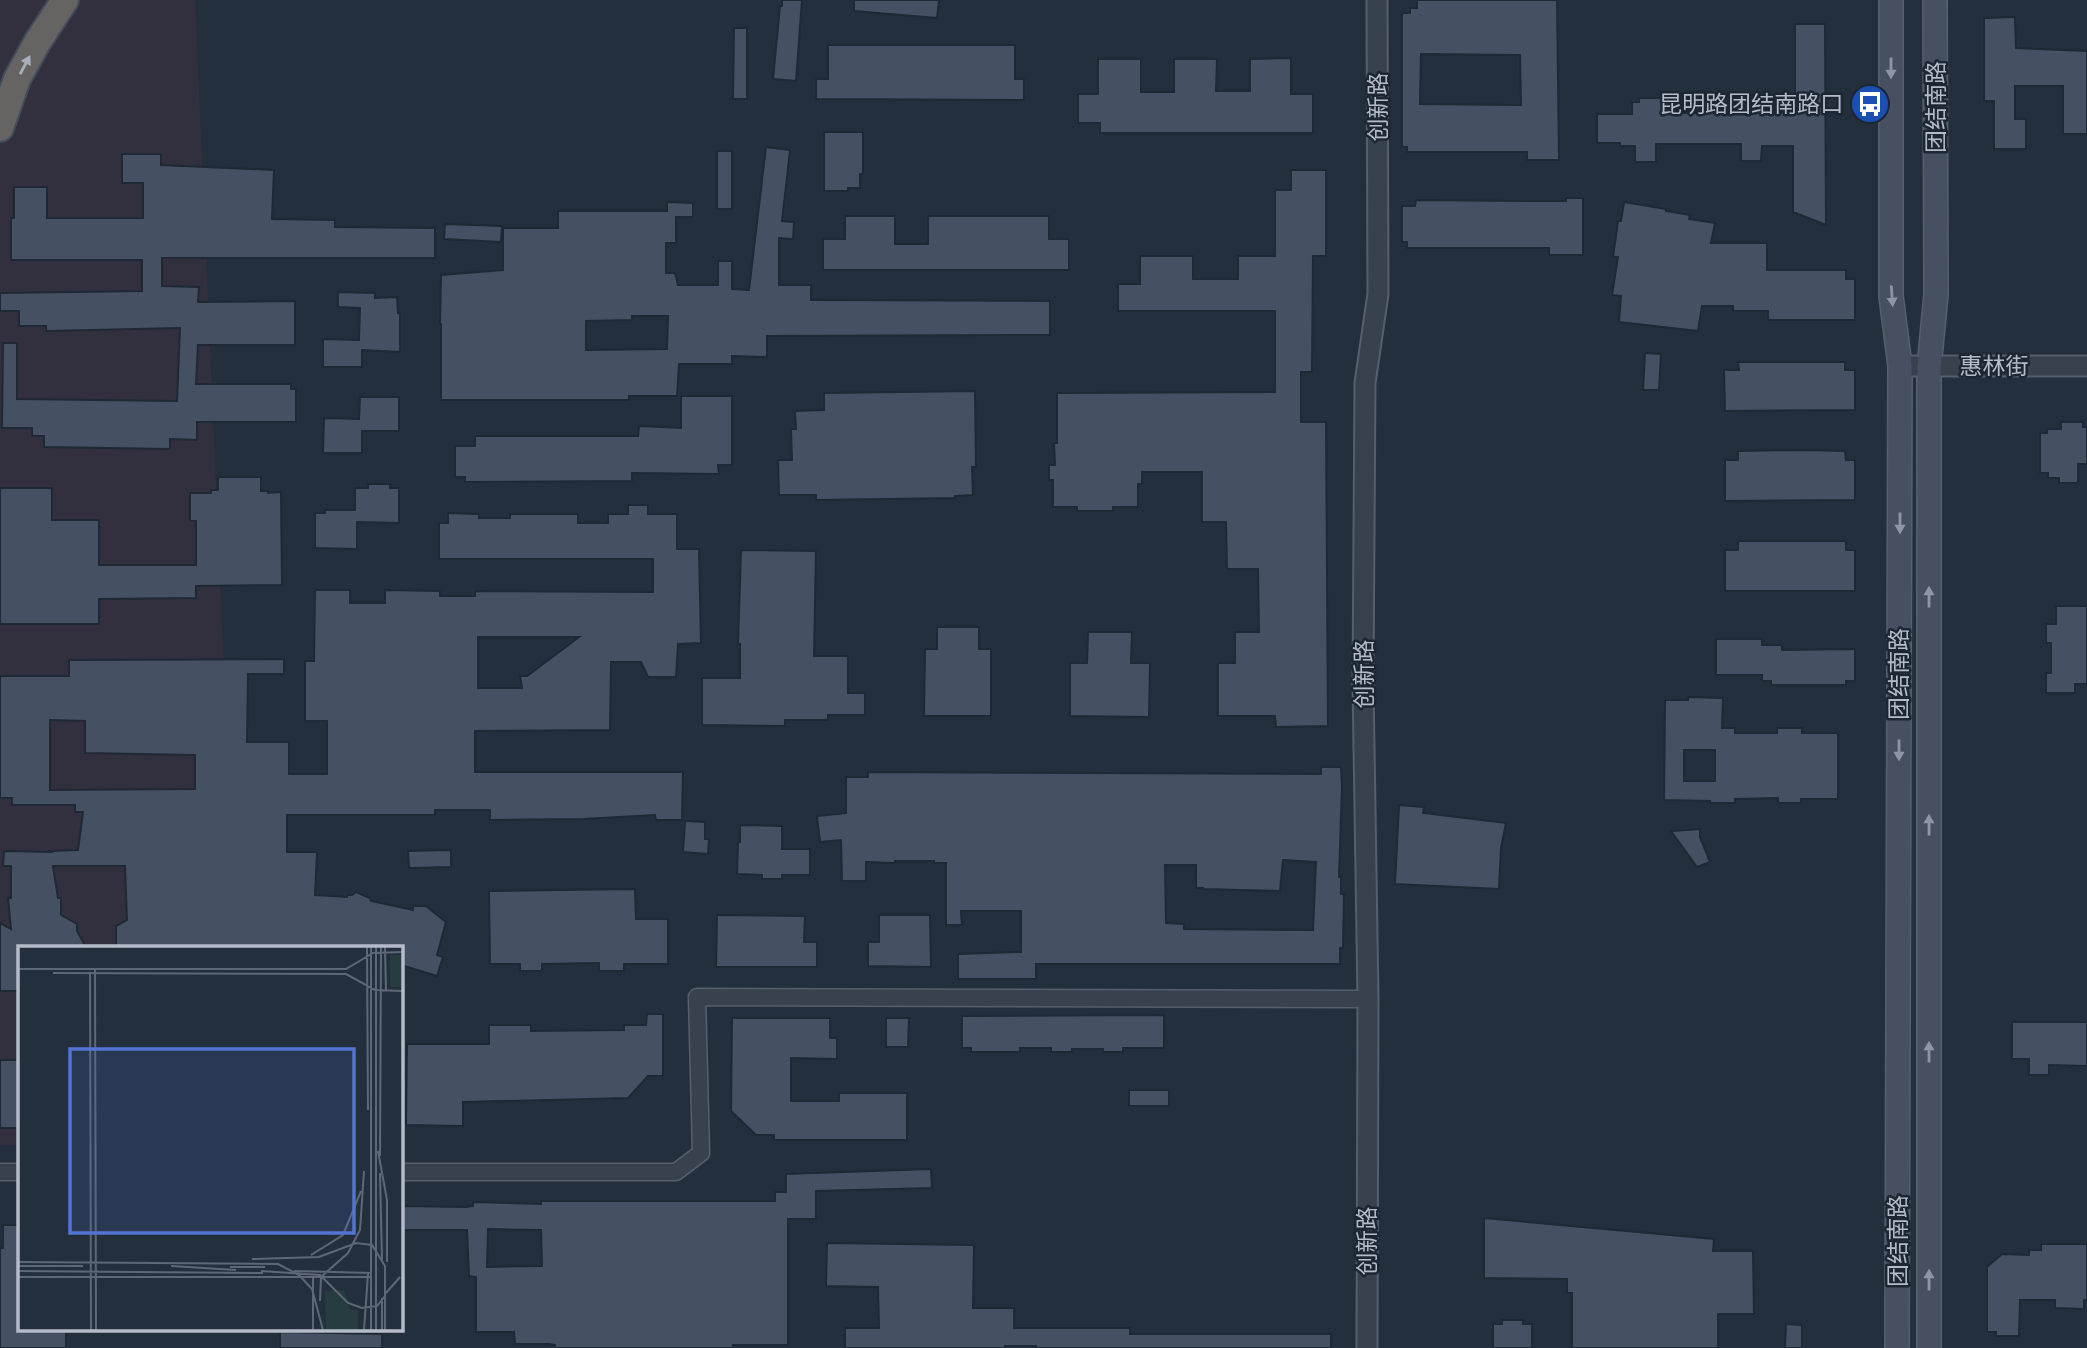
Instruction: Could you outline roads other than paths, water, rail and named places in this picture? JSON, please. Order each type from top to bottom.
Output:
[{"type":"highway","points":[[0,128],[17,79],[65,0]]},
{"type":"main road","name":"团结南路","points":[[1891,0],[1891,296],[1900,366],[1897,1348]]},
{"type":"main road","name":"团结南路","points":[[1929,1348],[1929,367],[1936,295],[1936,0]]},
{"type":"street","name":"创新路","points":[[1367,1348],[1368,999],[1363,682],[1365,383],[1378,294],[1377,0]]},
{"type":"street","name":"惠林街","points":[[1900,366],[2087,366]]},
{"type":"street","points":[[402,1172],[676,1172],[701,1153],[697,997],[1368,999]]},
{"type":"street","points":[[0,1172],[18,1172]]},
{"type":"place","name":"昆明路团结南路口","points":[[1870,104]]}]
